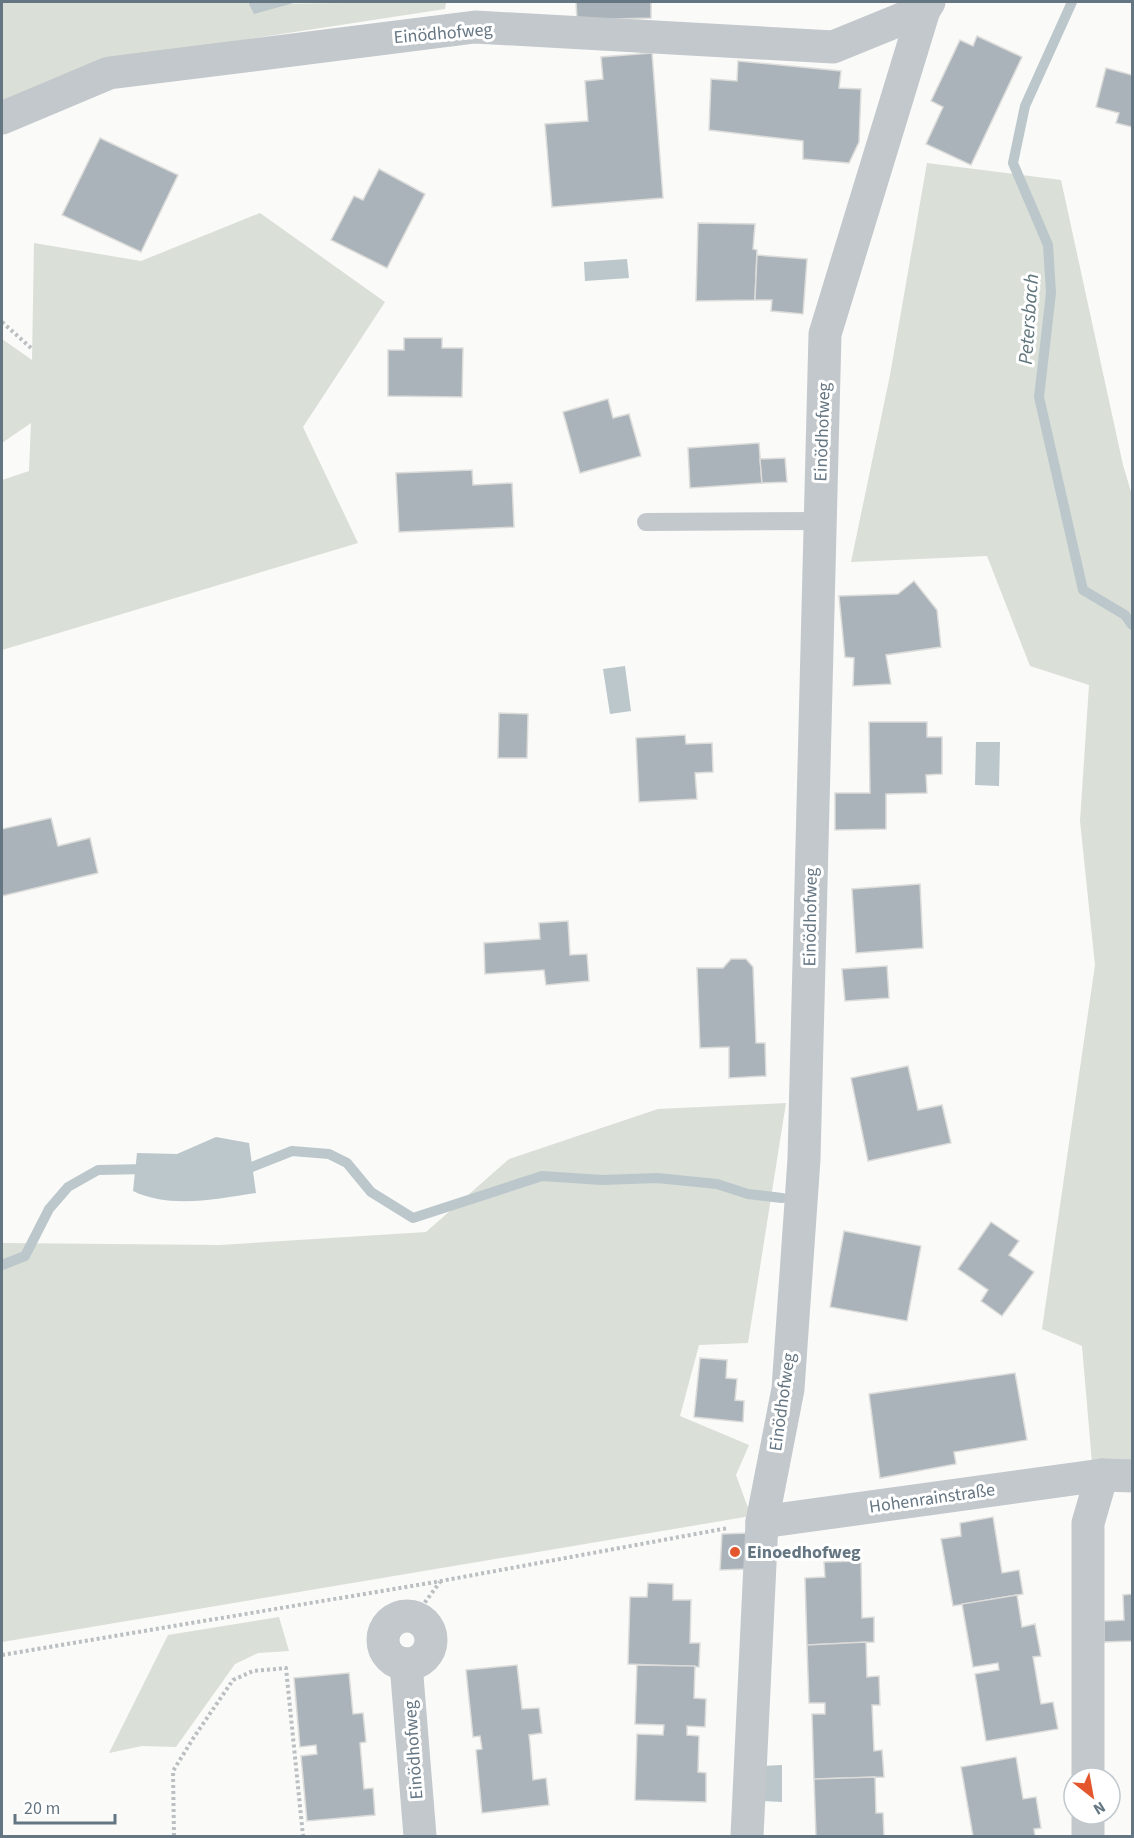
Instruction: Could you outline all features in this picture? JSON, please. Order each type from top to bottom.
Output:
[{"type":"street","name":"Einödhofweg","points":[[2,118],[109,73],[475,27],[833,47],[927,6]]},
{"type":"street","name":"Einödhofweg","points":[[747,1836],[762,1522],[788,1389],[804,1159],[825,334],[927,6]]},
{"type":"street","name":"Hohenrainstraße","points":[[762,1522],[1117,1475]]},
{"type":"street","name":"Hohenrainstraße","points":[[1088,1766],[1088,1523],[1117,1475]]},
{"type":"street","name":"Einödhofweg","points":[[414,1617],[426,1626],[431,1640],[430,1648],[421,1660],[406,1664],[420,1836]]},
{"type":"lane","points":[[646,522],[820,521]]},
{"type":"path","points":[[2,322],[32,348]]},
{"type":"path","points":[[2,1655],[441,1581],[762,1522]]},
{"type":"path","points":[[414,1617],[441,1581]]},
{"type":"path","points":[[174,1836],[173,1771],[220,1699],[233,1680],[253,1671],[286,1668],[303,1836]]},
{"type":"shaded area","points":[[2,2],[248,2],[248,4],[446,2],[445,9],[100,62],[2,106]]},
{"type":"shaded area","points":[[248,2],[297,2],[254,14]]},
{"type":"shaded area","points":[[927,163],[1061,180],[1123,465],[1132,495],[1132,1461],[1092,1463],[1082,1346],[1042,1329],[1095,965],[1080,821],[1089,685],[1030,666],[987,556],[851,562],[890,375]]},
{"type":"shaded area","points":[[260,213],[385,302],[303,427],[358,543],[2,650],[2,480],[29,471],[31,423],[2,443],[2,339],[32,360],[34,243],[141,261]]},
{"type":"shaded area","points":[[627,259],[629,278],[585,281],[584,262]]},
{"type":"shaded area","points":[[625,666],[631,711],[610,714],[603,669]]},
{"type":"shaded area","points":[[976,742],[1000,742],[999,786],[975,785]]},
{"type":"shaded area","points":[[786,1103],[748,1343],[699,1345],[680,1416],[749,1445],[736,1475],[751,1516],[2,1642],[2,1243],[220,1245],[426,1232],[509,1159],[658,1109]]},
{"type":"shaded area","points":[[216,1137],[249,1143],[256,1193],[209,1200],[178,1201],[162,1200],[133,1191],[137,1153],[177,1154]]},
{"type":"shaded area","points":[[279,1617],[289,1651],[258,1653],[235,1664],[176,1747],[142,1746],[109,1753],[168,1635]]},
{"type":"shaded area","points":[[782,1765],[782,1802],[760,1801],[760,1766]]},
{"type":"building","points":[[576,2],[651,2],[651,18],[577,20]]},
{"type":"building","points":[[977,36],[1022,57],[971,165],[926,144],[943,107],[931,101],[960,40],[973,46]]},
{"type":"building","points":[[652,53],[663,198],[552,207],[545,124],[588,121],[585,81],[603,79],[601,57]]},
{"type":"building","points":[[738,61],[841,71],[839,88],[861,89],[859,142],[849,163],[803,159],[803,141],[709,130],[711,79],[737,81]]},
{"type":"building","points":[[1106,68],[1132,75],[1132,127],[1116,123],[1119,113],[1096,107]]},
{"type":"building","points":[[100,138],[178,175],[141,252],[62,215]]},
{"type":"building","points":[[379,169],[425,194],[387,268],[331,240],[354,196],[363,200]]},
{"type":"building","points":[[698,223],[755,224],[753,249],[757,250],[755,300],[696,301]]},
{"type":"building","points":[[757,255],[807,259],[803,314],[771,311],[772,300],[755,300]]},
{"type":"building","points":[[404,338],[442,338],[442,348],[463,348],[462,397],[388,396],[388,350],[404,350]]},
{"type":"building","points":[[608,399],[613,418],[629,414],[641,456],[580,473],[563,412]]},
{"type":"building","points":[[759,443],[762,483],[690,488],[688,448]]},
{"type":"building","points":[[785,458],[787,482],[762,483],[760,459]]},
{"type":"building","points":[[472,470],[473,485],[512,483],[514,527],[399,532],[396,473]]},
{"type":"building","points":[[914,581],[937,610],[941,647],[886,655],[891,684],[853,686],[854,658],[845,657],[839,596],[898,594]]},
{"type":"building","points":[[499,713],[528,714],[527,758],[498,758]]},
{"type":"building","points":[[869,722],[927,722],[927,737],[942,737],[942,774],[926,775],[927,793],[886,794],[886,829],[835,830],[835,793],[870,793]]},
{"type":"building","points":[[685,735],[686,744],[712,743],[713,772],[695,773],[697,799],[639,802],[636,738]]},
{"type":"building","points":[[51,818],[58,846],[90,838],[98,873],[2,896],[2,829]]},
{"type":"building","points":[[920,884],[923,948],[856,953],[852,889]]},
{"type":"building","points":[[568,921],[570,955],[587,954],[589,981],[546,985],[544,970],[485,974],[484,943],[540,939],[539,923]]},
{"type":"building","points":[[731,959],[746,959],[753,967],[756,1043],[765,1043],[766,1076],[729,1078],[729,1047],[700,1048],[697,968],[723,968]]},
{"type":"building","points":[[887,966],[889,998],[845,1001],[842,969]]},
{"type":"building","points":[[908,1066],[918,1110],[942,1105],[951,1143],[868,1161],[851,1078]]},
{"type":"building","points":[[991,1222],[1019,1241],[1009,1255],[1034,1272],[1002,1316],[981,1301],[988,1290],[958,1269]]},
{"type":"building","points":[[844,1231],[921,1246],[907,1321],[830,1307]]},
{"type":"building","points":[[700,1358],[727,1360],[726,1378],[737,1379],[735,1400],[744,1401],[743,1422],[694,1417]]},
{"type":"building","points":[[1015,1373],[1027,1440],[954,1452],[956,1464],[880,1478],[869,1394]]},
{"type":"building","points":[[993,1517],[1002,1573],[1019,1570],[1023,1594],[953,1606],[941,1539],[961,1536],[960,1523]]},
{"type":"building","name":"Einoedhofweg","points":[[749,1533],[748,1569],[720,1570],[722,1534]]},
{"type":"building","points":[[861,1561],[862,1618],[874,1617],[874,1642],[807,1645],[805,1578],[825,1577],[824,1562]]},
{"type":"building","points":[[648,1583],[673,1584],[673,1600],[691,1600],[690,1643],[700,1643],[699,1667],[628,1664],[630,1597],[647,1597]]},
{"type":"building","points":[[1132,1594],[1132,1641],[1104,1642],[1104,1621],[1124,1620],[1123,1595]]},
{"type":"building","points":[[1017,1595],[1022,1627],[1035,1624],[1041,1656],[1033,1657],[1041,1704],[1053,1702],[1058,1729],[986,1741],[975,1674],[999,1670],[998,1663],[973,1667],[962,1604]]},
{"type":"building","points":[[866,1642],[867,1677],[879,1676],[880,1705],[872,1705],[874,1751],[882,1750],[884,1777],[814,1779],[812,1714],[825,1714],[825,1703],[809,1703],[807,1645]]},
{"type":"building","points":[[517,1665],[522,1709],[539,1708],[542,1733],[529,1735],[533,1780],[546,1778],[549,1805],[482,1813],[476,1750],[482,1749],[480,1736],[473,1737],[466,1670]]},
{"type":"building","points":[[637,1665],[695,1666],[694,1698],[706,1699],[705,1727],[687,1726],[687,1735],[699,1736],[698,1772],[706,1773],[706,1802],[635,1800],[637,1734],[663,1735],[664,1725],[635,1724]]},
{"type":"building","points":[[349,1673],[353,1714],[363,1713],[366,1742],[360,1743],[364,1789],[373,1788],[375,1815],[307,1821],[301,1756],[317,1754],[316,1745],[300,1747],[294,1678]]},
{"type":"building","points":[[1016,1757],[1023,1799],[1036,1797],[1041,1828],[1034,1829],[1035,1836],[973,1836],[961,1767]]},
{"type":"building","points":[[875,1777],[876,1813],[883,1813],[884,1836],[816,1836],[814,1779]]},
{"type":"waterway","name":"Petersbach","points":[[1072,2],[1025,106],[1013,163],[1048,245],[1051,293],[1039,397],[1083,590],[1125,615],[1132,625]]},
{"type":"waterway","points":[[239,1167],[252,1167],[292,1151],[329,1154],[347,1163],[371,1192],[413,1218],[542,1176],[602,1180],[657,1178],[717,1184],[748,1194],[782,1198]]},
{"type":"waterway","points":[[2,1265],[25,1256],[49,1209],[68,1187],[98,1170],[148,1169]]},
{"type":"place","name":"Einoedhofweg","points":[[735,1552]]}]
